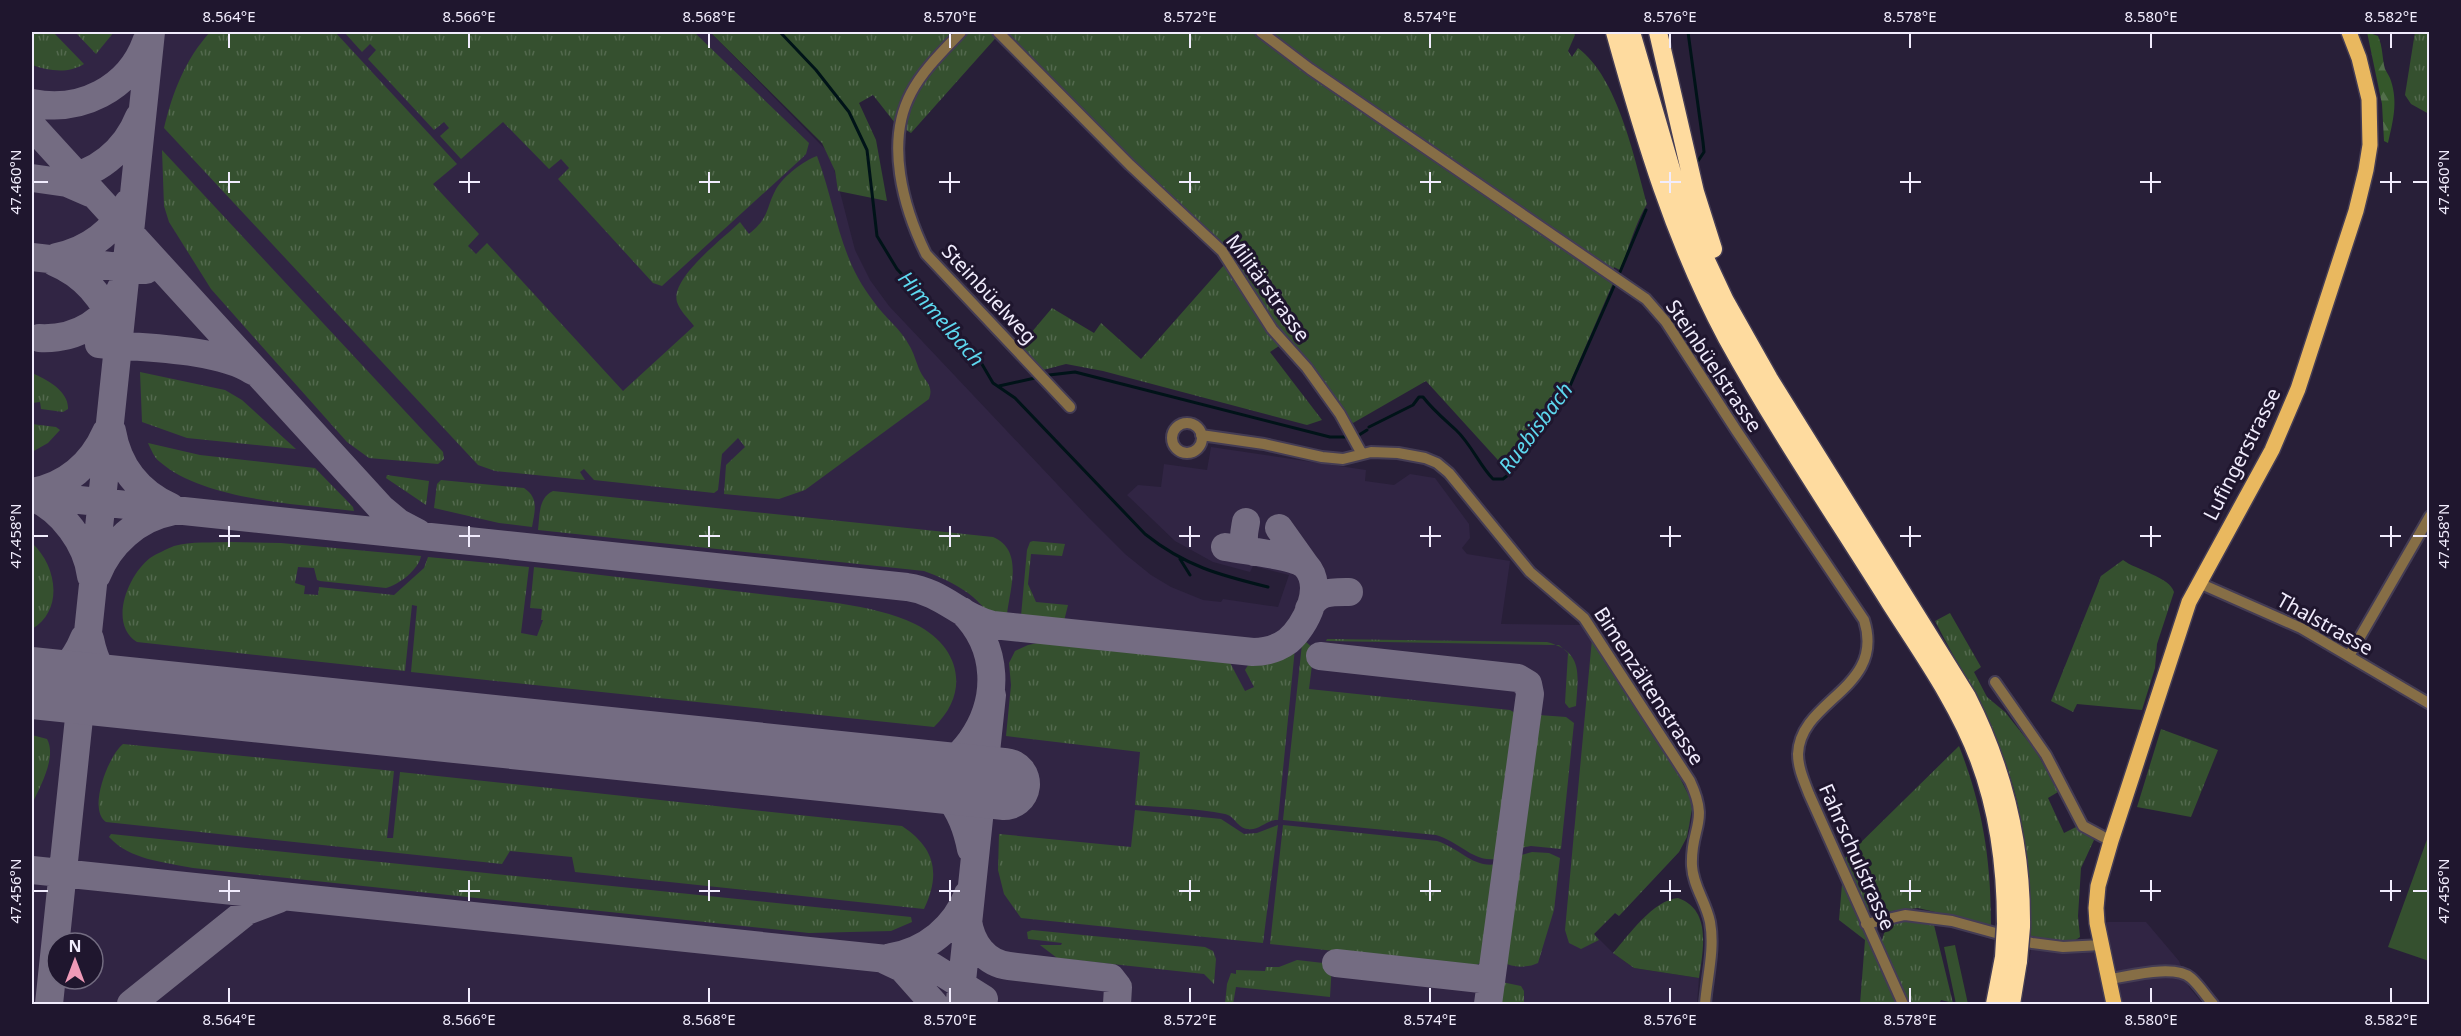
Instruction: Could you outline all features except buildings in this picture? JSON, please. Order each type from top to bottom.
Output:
[{"type":"highway","points":[[1615,32],[1664,197],[1714,313],[1765,403],[1928,663],[1967,732],[1988,786],[1997,822],[2013,926]]},
{"type":"highway","points":[[1631,32],[1655,121],[1682,203],[1703,255],[1738,325],[1967,697],[1993,754],[2012,819],[2021,884],[2013,926],[2011,1005]]},
{"type":"highway","points":[[1658,32],[1698,201],[1738,325]]},
{"type":"highway","points":[[1995,1005],[2011,959]]},
{"type":"main road","name":"Lufingerstrasse","points":[[2114,1005],[2097,923],[2097,886],[2184,617],[2199,583],[2272,450],[2322,322],[2356,211],[2369,158],[2370,117],[2367,90],[2349,32]]},
{"type":"street","name":"Steinbüelweg","points":[[961,32],[919,80],[905,106],[898,148],[904,190],[916,230],[927,254],[1070,407]]},
{"type":"street","name":"Militärstrasse","points":[[998,32],[1130,165],[1222,251],[1272,329],[1307,368],[1340,414],[1362,454]]},
{"type":"street","name":"Steinbüelstrasse","points":[[1261,32],[1310,69],[1623,282],[1646,299],[1666,322],[1864,620],[1869,635],[1868,650],[1861,669],[1811,723]]},
{"type":"street","name":"Bimenzältenstrasse","points":[[1202,435],[1264,444],[1322,457],[1343,459],[1371,452],[1398,453],[1425,458],[1443,467],[1530,572],[1569,602],[1584,618],[1690,781],[1698,797],[1700,811],[1693,855],[1693,876],[1710,921],[1711,937],[1705,1005]]},
{"type":"street","points":[[2349,656],[2430,516]]},
{"type":"street","name":"Thalstrasse","points":[[2199,583],[2294,625],[2430,704]]},
{"type":"street","points":[[1995,682],[2046,755],[2083,826],[2111,841]]},
{"type":"street","name":"Fahrschulstrasse","points":[[1811,723],[1801,737],[1799,747],[1801,773],[1903,1005]]},
{"type":"street","points":[[1866,924],[1905,915],[1952,921],[2032,943],[2063,947],[2102,945]]},
{"type":"street","points":[[2110,980],[2159,972],[2178,972],[2190,977],[2213,1005]]},
{"type":"shaded area","points":[[32,32],[710,32],[825,149],[833,165],[855,250],[870,280],[889,306],[1089,518],[1125,554],[1151,575],[1171,587],[1203,600],[1221,602],[1223,599],[1278,607],[1289,575],[1253,566],[1250,572],[1213,562],[1175,541],[1127,495],[1138,485],[1161,487],[1164,464],[1207,470],[1211,447],[1366,470],[1365,481],[1394,485],[1410,474],[1435,478],[1469,524],[1470,538],[1462,548],[1467,554],[1510,561],[1501,624],[1582,625],[1675,770],[1690,798],[1690,826],[1679,852],[1619,916],[1615,913],[1594,934],[1613,953],[1634,968],[1699,978],[1697,1004],[32,1004]]},
{"type":"shaded area","points":[[2146,922],[2179,961],[2189,987],[2203,1004],[2022,1004],[2032,943],[2101,945],[2097,923]]},
{"type":"green space","points":[[32,32],[53,32],[84,64],[72,69],[58,70],[32,65]]},
{"type":"green space","points":[[75,32],[114,32],[96,54]]},
{"type":"green space","points":[[210,32],[335,32],[457,164],[433,184],[479,234],[468,246],[476,254],[487,243],[623,391],[694,326],[677,302],[677,292],[690,270],[740,222],[749,234],[756,228],[764,218],[779,184],[800,165],[817,156],[845,250],[862,285],[909,345],[930,387],[929,399],[805,490],[779,499],[724,494],[726,465],[745,447],[738,438],[722,454],[718,490],[714,493],[594,480],[584,469],[580,472],[585,480],[495,471],[478,465],[164,128],[171,101],[181,77]]},
{"type":"green space","points":[[344,32],[694,32],[809,143],[806,154],[801,159],[662,286],[653,283],[558,179],[569,168],[561,159],[549,169],[503,122],[461,159],[440,136],[449,128],[444,122],[434,130],[368,59],[376,50],[370,44],[362,52]]},
{"type":"green space","points":[[710,32],[1001,32],[911,133],[895,123],[873,95],[859,103],[876,140],[887,201],[838,191],[835,171],[822,143]]},
{"type":"green space","points":[[1001,32],[1573,32],[1575,35],[1568,51],[1572,57],[1578,48],[1592,61],[1604,78],[1623,120],[1647,204],[1620,270],[1614,267],[1613,283],[1561,403],[1541,423],[1507,470],[1426,381],[1353,423],[1288,340],[1270,352],[1322,420],[1307,425],[1103,371],[1066,364],[1043,370],[1020,346],[1052,308],[1094,333],[1101,323],[1141,359],[1232,256],[1221,242],[1134,163]]},
{"type":"green space","points":[[2367,32],[2378,36],[2385,69],[2393,89],[2394,112],[2388,143],[2384,141],[2382,104]]},
{"type":"green space","points":[[2415,32],[2429,32],[2429,114],[2411,104],[2405,95]]},
{"type":"green space","points":[[162,150],[443,452],[444,459],[438,464],[369,458],[347,442],[211,289],[169,222],[164,206]]},
{"type":"green space","points":[[140,372],[225,390],[242,400],[296,449],[187,438],[142,422]]},
{"type":"green space","points":[[32,373],[50,382],[61,391],[68,409],[63,412],[41,409],[40,402],[32,403]]},
{"type":"green space","points":[[32,424],[56,427],[60,430],[48,443],[32,452]]},
{"type":"green space","points":[[148,443],[200,455],[315,468],[353,507],[354,511],[252,498],[201,485],[179,475],[160,462],[154,456]]},
{"type":"green space","points":[[387,475],[429,481],[426,505],[386,478]]},
{"type":"green space","points":[[441,480],[524,488],[534,500],[532,527],[499,523],[434,508],[437,484]]},
{"type":"green space","points":[[553,491],[993,537],[1003,543],[1012,560],[1012,582],[1007,614],[1004,617],[992,613],[963,589],[924,571],[538,530],[542,502]]},
{"type":"green space","points":[[1030,542],[1065,544],[1062,556],[1031,554],[1028,584],[1036,602],[1068,605],[1064,621],[1021,616],[1027,550]]},
{"type":"green space","points":[[32,543],[47,563],[51,575],[53,600],[42,621],[32,629]]},
{"type":"green space","points":[[281,543],[421,556],[417,566],[408,576],[386,588],[320,581],[317,580],[314,568],[298,567],[295,583],[305,586],[304,594],[318,595],[319,587],[394,595],[424,568],[428,557],[529,567],[521,633],[537,636],[543,620],[541,620],[542,609],[530,608],[534,567],[859,607],[898,617],[930,633],[951,657],[956,685],[953,699],[946,713],[934,727],[411,672],[417,606],[412,605],[405,671],[137,642],[128,634],[124,624],[124,600],[135,576],[150,558],[181,544]]},
{"type":"green space","points":[[2123,560],[2160,578],[2174,592],[2157,644],[2155,668],[2142,710],[2077,704],[2073,712],[2051,701],[2101,576]]},
{"type":"green space","points":[[1950,613],[1981,667],[1974,672],[1987,697],[2005,712],[2036,751],[2058,792],[2048,798],[2064,833],[2076,827],[2094,840],[2081,868],[2078,916],[2080,937],[2071,943],[2031,936],[2026,860],[2018,804],[1998,743],[1935,621]]},
{"type":"green space","points":[[1327,639],[1547,642],[1555,645],[1326,641]]},
{"type":"green space","points":[[1592,639],[1676,770],[1690,798],[1692,809],[1687,837],[1679,852],[1619,916],[1615,913],[1594,934],[1599,940],[1581,949],[1569,943],[1565,930]]},
{"type":"green space","points":[[1305,641],[1314,649],[1309,689],[1510,710],[1517,714],[1520,723],[1502,857],[1485,859],[1436,835],[1283,820],[1302,644]]},
{"type":"green space","points":[[1043,642],[1228,659],[1245,691],[1254,687],[1245,670],[1250,662],[1268,660],[1295,648],[1278,820],[1248,829],[1241,827],[1225,814],[1135,805],[1140,752],[1006,736],[1011,685],[1009,663],[1015,651]]},
{"type":"green space","points":[[1568,653],[1576,666],[1578,684],[1576,706],[1569,708],[1565,703]]},
{"type":"green space","points":[[1539,715],[1566,717],[1574,723],[1561,849],[1531,846],[1515,849],[1532,723]]},
{"type":"green space","points":[[2161,729],[2218,750],[2191,817],[2137,807]]},
{"type":"green space","points":[[32,735],[47,739],[50,754],[43,781],[32,804]]},
{"type":"green space","points":[[123,744],[394,771],[387,838],[393,838],[400,772],[902,826],[922,843],[928,852],[932,862],[932,884],[924,909],[575,872],[572,857],[510,851],[502,864],[106,822],[101,815],[99,795],[106,770]]},
{"type":"green space","points":[[1959,746],[1974,791],[1984,834],[1991,925],[1918,908],[1875,913],[1865,908],[1844,859]]},
{"type":"green space","points":[[1135,810],[1221,819],[1244,834],[1257,833],[1278,825],[1263,943],[1021,918],[1004,894],[998,870],[999,834],[1131,847]]},
{"type":"green space","points":[[1283,825],[1437,841],[1483,864],[1501,863],[1487,960],[1474,966],[1270,944]]},
{"type":"green space","points":[[111,834],[911,917],[912,922],[891,931],[809,933],[193,868],[159,862],[127,851],[109,837]]},
{"type":"green space","points":[[2429,834],[2429,961],[2388,947]]},
{"type":"green space","points":[[1532,852],[1549,853],[1560,858],[1554,910],[1538,963],[1520,967],[1503,962],[1501,956],[1514,857]]},
{"type":"green space","points":[[1842,884],[1897,1004],[1860,1004],[1865,940],[1839,920]]},
{"type":"green space","points":[[1678,898],[1689,904],[1701,921],[1703,944],[1699,978],[1634,968],[1613,953],[1651,912],[1669,900]]},
{"type":"green space","points":[[1904,920],[1934,925],[1953,1003],[1941,1000],[1939,1004],[1909,1004],[1881,943],[1887,924]]},
{"type":"green space","points":[[1032,930],[1205,947],[1213,951],[1216,959],[1214,984],[1204,974],[1057,958],[1040,945],[1061,945],[1062,943],[1028,939],[1027,932]]},
{"type":"green space","points":[[1955,945],[1968,1004],[1956,1004],[1944,947]]},
{"type":"green space","points":[[1297,960],[1332,964],[1330,997],[1236,987],[1233,1004],[1225,1004],[1227,984],[1231,973],[1236,974],[1236,970],[1265,971],[1266,967],[1279,967]]},
{"type":"green space","points":[[1497,981],[1521,986],[1524,991],[1524,1004],[1494,1004]]},
{"type":"waterway","name":"Himmelbach","points":[[780,32],[816,70],[849,112],[867,150],[877,236],[897,269],[976,354],[993,383],[1015,398],[1145,534],[1189,562],[1268,587]]},
{"type":"waterway","name":"Ruebisbach","points":[[1688,32],[1704,152],[1698,161]]},
{"type":"waterway","name":"Ruebisbach","points":[[1620,272],[1646,210]]},
{"type":"waterway","name":"Ruebisbach","points":[[1369,427],[1413,405],[1419,397],[1423,397],[1461,436],[1493,479],[1503,479],[1508,475],[1542,423],[1566,395],[1615,284]]},
{"type":"waterway","name":"Ruebisbach","points":[[1049,375],[1075,372],[1330,437],[1345,437]]},
{"type":"waterway","name":"Ruebisbach","points":[[999,386],[1035,378]]},
{"type":"waterway","name":"Ruebisbach","points":[[1359,435],[1367,430]]},
{"type":"waterway","name":"Himmelbach","points":[[1180,559],[1190,575]]},
{"type":"taxiway","points":[[49,1004],[151,32]]},
{"type":"taxiway","points":[[32,103],[68,104],[101,94],[128,73],[146,42]]},
{"type":"taxiway","points":[[59,179],[85,173],[108,159],[126,140],[139,117]]},
{"type":"taxiway","points":[[32,126],[381,508],[399,523],[418,533]]},
{"type":"taxiway","points":[[32,178],[67,183],[90,193]]},
{"type":"taxiway","points":[[57,257],[79,250],[99,238],[115,223],[128,203]]},
{"type":"taxiway","points":[[32,257],[146,270]]},
{"type":"taxiway","points":[[54,262],[74,273],[92,288],[105,307],[114,328]]},
{"type":"taxiway","points":[[39,338],[66,336],[90,326],[108,309],[122,286]]},
{"type":"taxiway","points":[[99,344],[200,353],[238,363],[253,371]]},
{"type":"taxiway","points":[[112,431],[119,456],[131,476],[149,494],[171,507]]},
{"type":"taxiway","points":[[32,492],[56,485],[77,472],[93,454],[106,432]]},
{"type":"taxiway","points":[[32,495],[907,587],[931,594],[993,625],[1253,652],[1271,650],[1284,644],[1301,626],[1311,606],[1314,584],[1306,566],[1292,559],[1225,547]]},
{"type":"taxiway","points":[[32,497],[53,510],[71,529],[84,552],[91,576]]},
{"type":"taxiway","points":[[97,575],[109,553],[126,534],[147,520],[170,512]]},
{"type":"taxiway","points":[[1246,522],[1245,543],[1254,552]]},
{"type":"taxiway","points":[[1279,528],[1306,566]]},
{"type":"taxiway","points":[[1309,609],[1320,596],[1349,592]]},
{"type":"taxiway","points":[[896,773],[928,773],[952,761],[971,741],[987,708],[991,691],[989,657],[974,625],[962,611]]},
{"type":"taxiway","points":[[32,682],[50,679],[64,669],[76,654],[84,638]]},
{"type":"taxiway","points":[[90,639],[97,663],[112,684],[126,692],[145,695]]},
{"type":"taxiway","points":[[1320,656],[1518,678],[1528,684],[1530,694],[1488,1004]]},
{"type":"taxiway","points":[[960,1000],[992,695]]},
{"type":"taxiway","points":[[906,775],[932,783],[951,800],[964,823],[971,849]]},
{"type":"taxiway","points":[[32,870],[916,962],[933,967],[984,999]]},
{"type":"taxiway","points":[[891,957],[916,949],[938,936],[955,917],[968,894]]},
{"type":"taxiway","points":[[131,1004],[247,911],[279,899]]},
{"type":"taxiway","points":[[968,921],[976,944],[993,961],[1009,966],[1111,978],[1118,987],[1117,1004]]},
{"type":"taxiway","points":[[885,960],[902,968],[934,1004]]},
{"type":"taxiway","points":[[1336,963],[1481,979],[1488,983],[1490,990]]},
{"type":"runway","points":[[32,683],[1004,784]]}]
